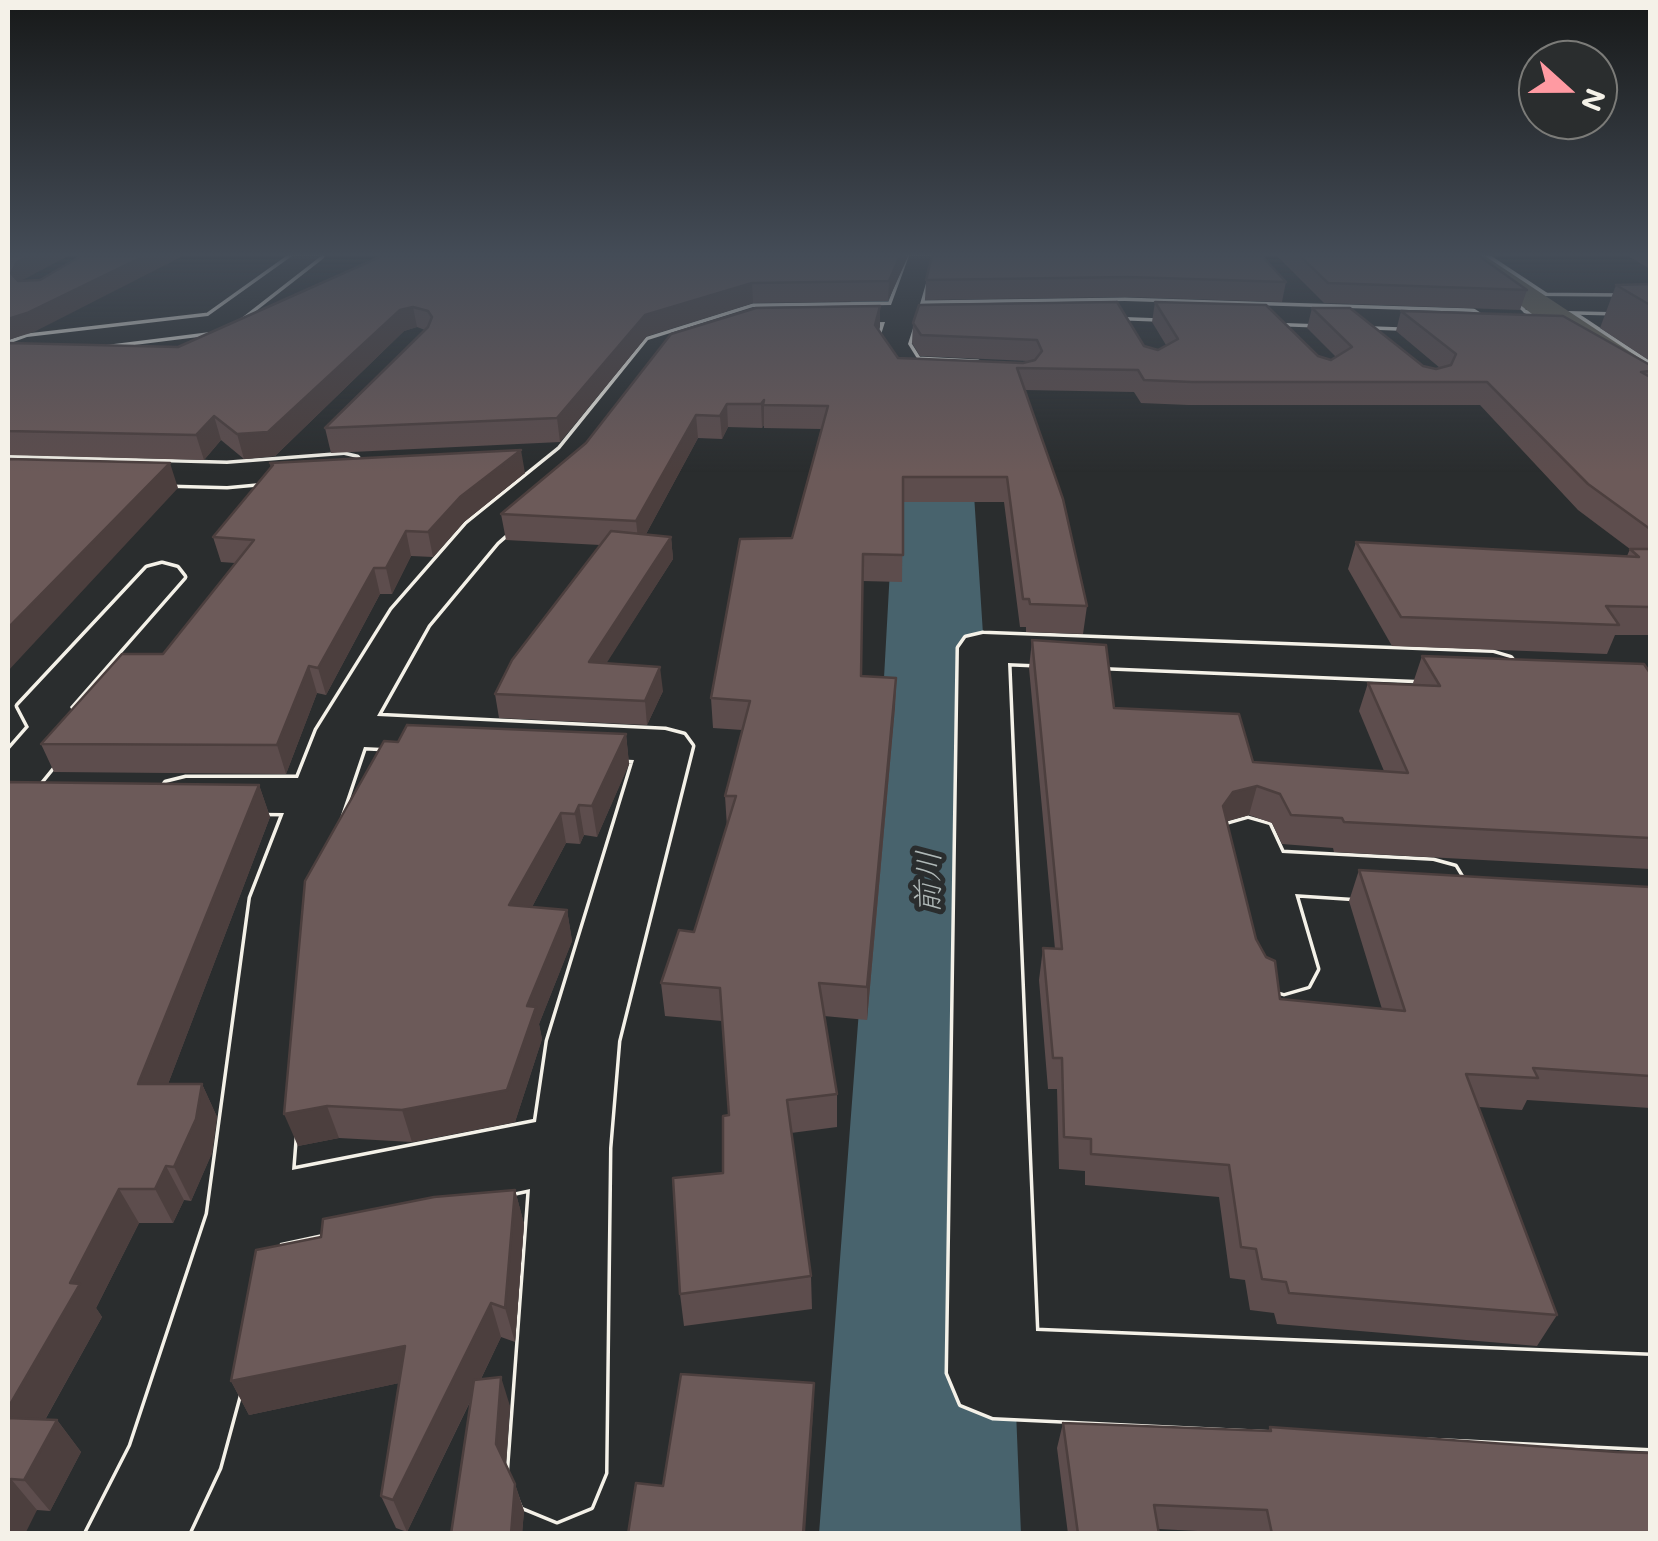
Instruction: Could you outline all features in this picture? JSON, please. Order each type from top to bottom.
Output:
[{"type":"main road","points":[[1569,328],[1650,378]]},
{"type":"street","points":[[8,356],[27,346],[182,328]]},
{"type":"street","points":[[135,1534],[171,1468],[248,1214],[282,898],[343,730],[408,620],[543,458],[660,346],[716,328]]},
{"type":"street","points":[[895,328],[893,344],[908,370],[1002,371]]},
{"type":"street","points":[[1136,328],[1145,342]]},
{"type":"street","points":[[1303,328],[1316,328]]},
{"type":"street","points":[[1368,328],[1400,354]]},
{"type":"street","points":[[288,470],[327,431]]},
{"type":"street","points":[[8,469],[227,475],[378,464]]},
{"type":"street","points":[[8,785],[56,728],[44,706],[162,578]]},
{"type":"street","points":[[1533,670],[982,648],[992,1373],[1650,1402]]},
{"type":"street","points":[[343,730],[665,746],[583,1041],[571,1148],[557,1473]]},
{"type":"street","points":[[8,793],[66,794]]},
{"type":"street","points":[[144,794],[318,796]]},
{"type":"street","points":[[1284,970],[1252,853],[1493,885]]},
{"type":"street","points":[[248,1214],[571,1148]]},
{"type":"building","points":[[221,328],[381,328],[268,432],[237,434],[214,416],[196,435],[8,431],[8,343],[178,347]]},
{"type":"building","points":[[427,328],[634,328],[557,418],[325,428]]},
{"type":"building","points":[[691,328],[877,328],[898,358],[1023,363],[1035,360],[1042,351],[1037,340],[921,335],[916,328],[1133,328],[1144,346],[1158,350],[1178,339],[1171,328],[1289,328],[1318,356],[1331,360],[1352,347],[1332,328],[1375,328],[1423,366],[1436,369],[1451,365],[1456,354],[1423,328],[1584,328],[1650,365],[1650,371],[1641,372],[1650,377],[1650,529],[1588,484],[1487,382],[1192,382],[1144,380],[1138,370],[1017,368],[1063,499],[1087,606],[1030,604],[1029,599],[1023,599],[1007,477],[903,477],[903,555],[863,554],[861,676],[896,678],[867,987],[819,983],[837,1094],[787,1100],[811,1276],[680,1294],[673,1178],[723,1173],[723,1116],[729,1115],[720,988],[661,983],[679,930],[694,932],[736,796],[725,796],[750,701],[711,698],[740,539],[792,538],[828,406],[763,405],[764,400],[761,404],[727,404],[720,416],[696,415],[636,521],[501,514],[586,443],[671,334]]},
{"type":"building","points":[[521,450],[460,497],[428,532],[406,531],[386,568],[374,568],[318,668],[309,666],[277,745],[41,744],[122,654],[163,654],[254,540],[213,537],[273,465],[270,463]]},
{"type":"building","points":[[8,459],[170,463],[8,628]]},
{"type":"building","points":[[611,531],[671,537],[589,662],[660,667],[645,701],[495,694],[512,660]]},
{"type":"building","points":[[1356,542],[1639,557],[1630,549],[1650,549],[1650,607],[1606,606],[1619,625],[1401,617]]},
{"type":"building","points":[[1032,640],[1106,645],[1114,708],[1239,714],[1253,762],[1408,773],[1368,683],[1440,686],[1422,656],[1644,664],[1650,673],[1650,838],[1344,822],[1342,818],[1291,815],[1280,794],[1257,786],[1233,792],[1223,806],[1256,939],[1266,957],[1275,961],[1280,999],[1405,1011],[1359,870],[1650,887],[1650,1076],[1533,1068],[1538,1078],[1466,1074],[1557,1315],[1289,1293],[1286,1282],[1262,1279],[1256,1249],[1241,1247],[1229,1165],[1091,1154],[1091,1139],[1064,1137],[1062,1058],[1053,1058],[1043,948],[1062,949]]},
{"type":"building","points":[[407,725],[626,734],[592,806],[579,805],[575,814],[561,813],[509,905],[567,910],[527,1006],[536,1007],[507,1090],[402,1110],[327,1106],[284,1114],[305,881],[384,741],[398,742]]},
{"type":"building","points":[[8,782],[259,785],[138,1084],[202,1084],[196,1119],[174,1167],[166,1166],[155,1189],[119,1189],[70,1283],[80,1284],[8,1408]]},
{"type":"building","points":[[515,1190],[505,1308],[491,1303],[393,1500],[381,1496],[405,1346],[231,1381],[256,1250],[321,1237],[323,1219],[434,1197]]},
{"type":"building","points":[[681,1374],[814,1383],[803,1534],[628,1534],[636,1483],[663,1486]]},
{"type":"building","points":[[501,1377],[496,1444],[515,1484],[511,1534],[451,1534],[474,1380]]},
{"type":"building","points":[[8,1418],[57,1420],[24,1480],[11,1479],[8,1484]]},
{"type":"building","points":[[1063,1423],[1271,1431],[1270,1427],[1650,1453],[1650,1534],[1272,1534],[1267,1510],[1154,1505],[1159,1534],[1078,1534]]},
{"type":"waterway","name":"前川","points":[[865,328],[862,349],[918,441],[934,479],[935,696],[920,1534]]}]
